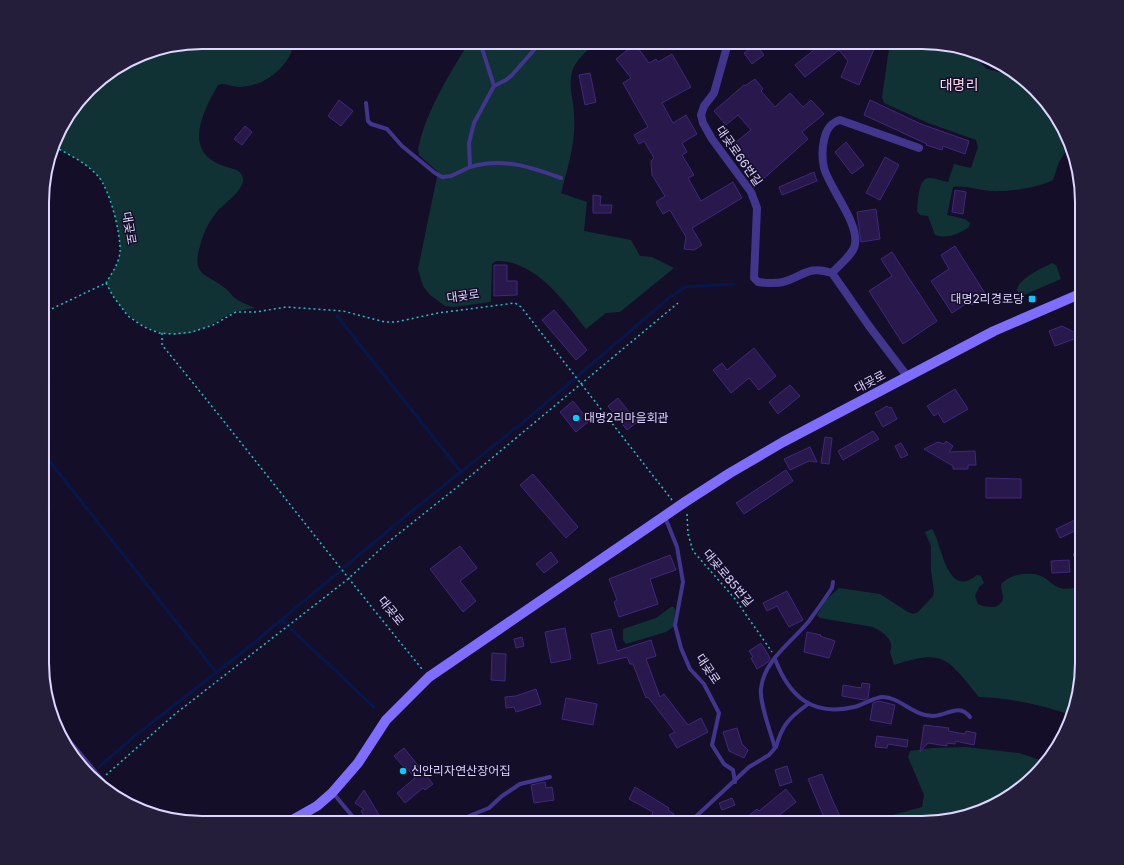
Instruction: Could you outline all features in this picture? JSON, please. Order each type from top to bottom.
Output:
[{"type":"street","name":"대곶로66번길","points":[[731,49],[714,93],[704,106],[701,116],[703,123],[712,139],[746,184],[755,200],[757,208],[754,278],[758,282],[778,283],[811,270],[819,269],[832,273]]},
{"type":"street","points":[[907,376],[832,273],[854,248],[856,243],[851,223],[824,168],[822,150],[824,138],[830,126],[840,120],[919,148]]},
{"type":"street","name":"대곶로","points":[[300,816],[317,806],[332,793],[358,763],[386,720],[429,677],[682,504],[730,473],[783,442],[907,376],[994,331],[1045,307],[1075,296]]},
{"type":"lane","points":[[482,49],[494,86]]},
{"type":"lane","points":[[470,167],[469,144],[474,123],[494,86],[512,76],[536,49]]},
{"type":"lane","points":[[366,103],[368,120],[371,124],[387,129],[412,155],[442,177],[451,176],[470,167],[491,162],[513,163],[561,178]]},
{"type":"lane","name":"대곶로","points":[[665,516],[677,547],[683,582],[675,625],[680,648],[690,669],[704,684],[719,713],[712,745],[724,764],[733,770],[735,782]]},
{"type":"lane","points":[[776,748],[766,718],[761,688],[765,673],[775,659],[808,622],[832,588],[833,582]]},
{"type":"lane","points":[[775,659],[787,684],[808,704],[820,708],[836,710],[861,705],[882,697],[891,699],[924,715],[935,716],[961,710],[966,712],[970,717]]},
{"type":"lane","points":[[697,816],[735,782],[749,767],[769,755],[776,748],[780,730],[795,714],[808,704]]},
{"type":"lane","points":[[469,816],[489,808],[502,796],[520,784],[550,777]]},
{"type":"lane","points":[[332,793],[352,816]]},
{"type":"path","name":"대곶로","points":[[59,149],[83,162],[99,177],[109,194],[119,238],[120,253],[116,266],[106,283],[113,296],[128,316],[144,327],[162,333],[192,332],[213,325],[236,312],[256,312],[286,307],[343,311],[385,322],[396,322],[438,313],[515,303],[520,307],[580,384],[682,504]]},
{"type":"path","points":[[49,310],[106,283]]},
{"type":"path","points":[[102,779],[175,714],[347,578],[387,543],[678,303]]},
{"type":"path","name":"대곶로","points":[[162,333],[162,345],[235,434],[347,578],[429,677]]},
{"type":"path","name":"대곶로85번길","points":[[682,504],[693,551],[735,599],[762,636],[775,659]]},
{"type":"green space","points":[[293,49],[287,60],[267,79],[249,86],[236,87],[223,84],[218,85],[206,108],[199,132],[200,143],[204,153],[213,161],[235,169],[239,172],[242,175],[243,183],[237,192],[216,213],[206,229],[201,242],[197,263],[202,273],[225,288],[236,299],[255,308],[235,312],[204,328],[193,332],[179,334],[165,334],[153,330],[130,316],[121,307],[106,283],[115,268],[120,252],[117,224],[107,191],[98,176],[78,160],[59,149],[75,117],[87,101],[101,87],[117,75],[135,65],[153,57],[182,50]]},
{"type":"green space","points":[[465,49],[589,49],[579,59],[572,72],[571,88],[574,109],[574,135],[571,154],[561,193],[587,202],[584,231],[631,240],[640,256],[652,257],[674,268],[620,312],[606,313],[586,329],[568,306],[547,284],[523,267],[510,262],[496,261],[492,264],[491,302],[453,307],[445,306],[430,295],[423,286],[418,269],[438,172],[419,155],[418,149],[427,120],[446,81]]},
{"type":"green space","points":[[889,49],[932,49],[961,54],[978,60],[987,69],[1003,73],[1023,87],[1037,101],[1049,117],[1066,151],[1059,162],[1053,180],[1047,183],[1022,189],[1005,191],[953,187],[947,215],[965,219],[970,223],[969,227],[953,235],[935,235],[928,216],[920,215],[917,211],[921,186],[925,179],[929,178],[948,182],[954,164],[971,168],[978,147],[976,140],[928,123],[884,103],[882,97]]},
{"type":"green space","points":[[1052,263],[1056,265],[1061,279],[1024,295],[1017,291],[1018,286],[1026,278]]},
{"type":"green space","points":[[932,529],[947,567],[958,581],[967,581],[977,575],[981,576],[984,583],[979,587],[975,596],[978,604],[989,607],[999,605],[1003,598],[1001,585],[1009,578],[1020,574],[1036,574],[1055,586],[1063,589],[1075,587],[1075,673],[1072,693],[1066,713],[1026,703],[979,697],[960,674],[944,660],[925,657],[894,665],[890,652],[890,640],[880,631],[873,627],[820,618],[817,615],[826,600],[839,588],[880,594],[908,612],[913,614],[918,612],[933,596],[934,591],[931,571],[931,546],[925,532]]},
{"type":"green space","points":[[671,607],[674,607],[675,610],[673,627],[666,632],[626,644],[623,640],[623,629],[656,618]]},
{"type":"green space","points":[[966,747],[1019,753],[1040,760],[1023,778],[1007,790],[971,808],[932,816],[889,816],[922,807],[924,795],[908,757],[910,751],[932,748]]},
{"type":"building","points":[[629,49],[639,49],[649,63],[656,59],[658,62],[672,54],[691,87],[662,103],[673,123],[686,115],[697,134],[682,143],[687,152],[682,155],[694,175],[688,178],[701,201],[733,182],[742,198],[692,228],[702,245],[694,250],[684,249],[686,237],[670,210],[663,214],[656,202],[665,196],[652,175],[651,161],[654,158],[644,141],[639,144],[634,135],[648,127],[623,83],[631,78],[616,59]]},
{"type":"building","points":[[749,49],[760,49],[764,55],[752,64],[744,53]]},
{"type":"building","points":[[815,49],[874,49],[859,85],[841,77],[848,61],[839,50],[805,77],[795,65]]},
{"type":"building","points":[[590,73],[596,102],[585,105],[579,75]]},
{"type":"building","points":[[755,79],[763,89],[761,91],[775,107],[790,93],[803,107],[811,100],[824,114],[802,132],[808,139],[761,181],[731,146],[751,130],[738,115],[726,125],[714,111],[744,85],[745,86]]},
{"type":"building","points":[[339,100],[353,111],[341,126],[328,116]]},
{"type":"building","points":[[870,100],[921,124],[969,141],[965,154],[943,146],[942,150],[926,145],[927,144],[864,115]]},
{"type":"building","points":[[245,126],[252,132],[242,145],[234,139]]},
{"type":"building","points":[[846,142],[864,165],[852,174],[835,152]]},
{"type":"building","points":[[885,157],[899,165],[880,200],[866,193]]},
{"type":"building","points":[[814,172],[817,181],[782,195],[779,187]]},
{"type":"building","points":[[955,190],[966,192],[963,214],[952,212]]},
{"type":"building","points":[[593,195],[601,196],[600,205],[612,205],[611,213],[593,213]]},
{"type":"building","points":[[876,209],[880,239],[861,242],[857,212]]},
{"type":"building","points":[[955,246],[986,295],[972,305],[970,301],[952,313],[931,281],[949,269],[941,255]]},
{"type":"building","points":[[892,252],[937,321],[903,344],[869,291],[892,276],[881,259]]},
{"type":"building","points":[[494,265],[507,265],[507,281],[517,281],[517,295],[494,296]]},
{"type":"building","points":[[554,310],[587,350],[576,360],[542,320]]},
{"type":"building","points":[[1062,326],[1075,332],[1075,339],[1055,346],[1049,331]]},
{"type":"building","points":[[754,348],[776,376],[759,390],[749,378],[731,393],[713,370],[722,363],[727,370]]},
{"type":"building","points":[[790,385],[800,396],[778,414],[769,402]]},
{"type":"building","points":[[955,389],[968,409],[944,423],[938,413],[934,416],[927,406]]},
{"type":"building","points":[[618,398],[637,422],[627,430],[608,406]]},
{"type":"building","name":"대명2리마을회관","points":[[573,401],[589,421],[576,432],[560,412]]},
{"type":"building","points":[[887,406],[889,408],[891,407],[897,419],[883,427],[875,413]]},
{"type":"building","points":[[873,431],[879,439],[843,460],[838,451]]},
{"type":"building","points":[[825,437],[832,438],[829,464],[821,463]]},
{"type":"building","points":[[946,441],[953,446],[949,452],[975,451],[976,465],[968,465],[968,469],[953,469],[953,466],[924,449],[938,442],[944,444]]},
{"type":"building","points":[[901,443],[908,455],[901,458],[895,446]]},
{"type":"building","points":[[810,447],[817,462],[809,461],[790,470],[784,459]]},
{"type":"building","points":[[786,470],[793,481],[744,514],[736,503]]},
{"type":"building","points":[[533,474],[578,527],[566,538],[520,485]]},
{"type":"building","points":[[986,478],[1021,479],[1021,498],[986,498]]},
{"type":"building","points":[[1075,520],[1075,531],[1060,538],[1056,529]]},
{"type":"building","points":[[460,546],[477,568],[460,581],[476,601],[463,612],[430,569]]},
{"type":"building","points":[[551,552],[558,562],[544,573],[536,564]]},
{"type":"building","points":[[670,555],[676,570],[650,579],[658,604],[619,617],[614,602],[617,600],[609,579]]},
{"type":"building","points":[[1069,560],[1070,572],[1052,573],[1051,561]]},
{"type":"building","points":[[787,591],[803,620],[789,627],[777,606],[767,611],[763,603]]},
{"type":"building","points":[[565,628],[571,659],[551,663],[545,632]]},
{"type":"building","points":[[611,629],[617,651],[651,640],[656,656],[646,659],[660,697],[664,694],[688,725],[701,718],[708,732],[677,748],[669,735],[675,732],[648,697],[646,698],[633,664],[630,664],[627,657],[598,664],[591,634]]},
{"type":"building","points":[[807,632],[821,635],[820,636],[835,641],[829,658],[804,652]]},
{"type":"building","points":[[522,637],[524,646],[516,648],[514,639]]},
{"type":"building","points":[[761,643],[770,658],[768,662],[757,669],[751,658],[753,657],[749,651]]},
{"type":"building","points":[[492,653],[506,654],[505,681],[491,680]]},
{"type":"building","points":[[862,683],[870,684],[868,698],[864,700],[842,696],[843,685],[861,688]]},
{"type":"building","points":[[536,689],[541,704],[516,712],[514,707],[506,708],[505,697],[516,696]]},
{"type":"building","points":[[566,698],[597,704],[593,725],[562,719]]},
{"type":"building","points":[[879,701],[895,705],[891,724],[870,720],[873,703]]},
{"type":"building","points":[[924,725],[949,728],[948,731],[965,734],[966,731],[976,733],[974,745],[955,741],[955,744],[947,743],[947,746],[928,743],[920,752]]},
{"type":"building","points":[[737,728],[742,744],[748,750],[744,758],[729,751],[723,732]]},
{"type":"building","points":[[877,736],[908,740],[907,747],[888,744],[887,748],[875,747]]},
{"type":"building","points":[[404,748],[433,784],[425,790],[423,788],[405,803],[397,793],[415,778],[394,756]]},
{"type":"building","points":[[787,766],[792,782],[780,786],[775,770]]},
{"type":"building","points":[[822,774],[840,816],[824,816],[808,779]]},
{"type":"building","points":[[545,782],[546,788],[552,787],[554,800],[534,803],[531,785]]},
{"type":"building","points":[[635,787],[669,808],[668,810],[674,814],[673,816],[653,816],[653,812],[629,799]]},
{"type":"building","points":[[786,789],[796,802],[778,816],[748,816],[757,809],[759,811]]},
{"type":"building","points":[[364,790],[380,816],[364,816],[361,811],[364,809],[355,803]]},
{"type":"building","points":[[732,798],[735,805],[722,810],[719,803]]},
{"type":"waterway","points":[[99,767],[136,735],[249,647],[407,515],[532,415],[669,298],[685,287],[734,284]]},
{"type":"waterway","points":[[337,316],[461,472]]},
{"type":"waterway","points":[[49,461],[216,672]]},
{"type":"waterway","points":[[281,620],[286,624]]},
{"type":"waterway","points":[[291,629],[374,707]]},
{"type":"place","name":"대명2리경로당","points":[[1032,299]]},
{"type":"place","name":"대명2리마을회관","points":[[576,418]]},
{"type":"place","name":"신안리자연산장어집","points":[[403,771]]},
{"type":"district","name":"대명리","points":[[959,85]]}]
